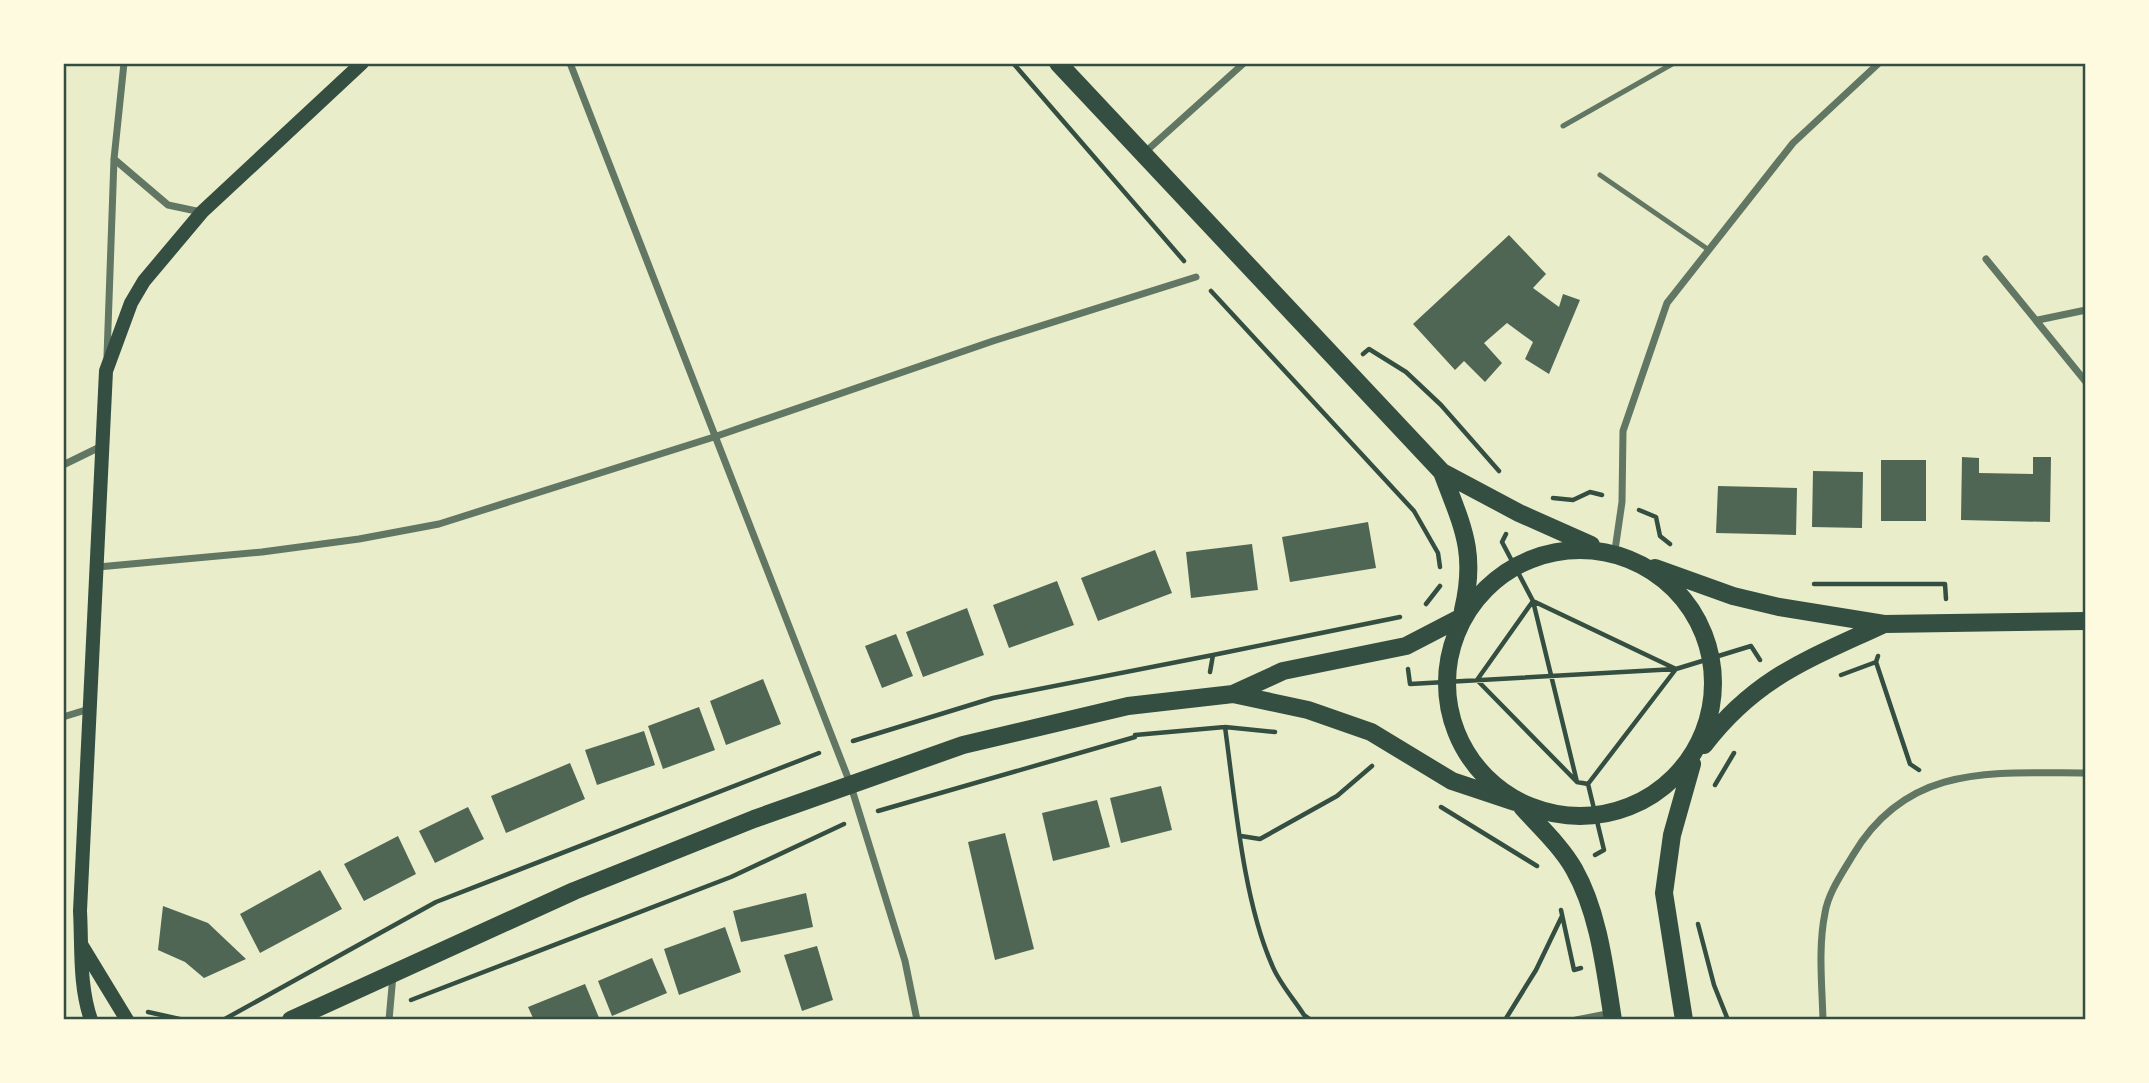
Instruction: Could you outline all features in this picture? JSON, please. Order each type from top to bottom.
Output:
[{"type":"main road","points":[[91,1020],[85,1003],[80,911],[106,371],[131,303],[144,281],[202,212],[362,63]]},
{"type":"main road","points":[[1058,63],[1441,472],[1519,513],[1594,546],[1615,550],[1645,564],[1733,596],[1779,607],[1884,624],[2086,621]]},
{"type":"main road","points":[[1441,472],[1469,547],[1470,575],[1449,657],[1448,682],[1454,717],[1466,747],[1479,765],[1518,804],[1573,867],[1595,921],[1612,1016]]},
{"type":"main road","points":[[290,1020],[393,971],[586,886],[850,783],[963,745],[1128,706],[1233,694],[1283,671],[1406,646],[1461,616],[1481,594],[1515,567],[1547,553],[1594,546]]},
{"type":"main road","points":[[1645,564],[1672,589],[1692,614],[1711,658],[1713,689],[1672,835],[1664,894],[1684,1020]]},
{"type":"main road","points":[[1233,694],[1343,719],[1399,747],[1452,781],[1518,804],[1574,816],[1626,810],[1650,799],[1695,757],[1727,715],[1772,678],[1884,624]]},
{"type":"main road","points":[[82,946],[127,1020]]},
{"type":"street","points":[[106,371],[114,159],[124,63]]},
{"type":"street","points":[[570,63],[850,783],[905,961],[917,1020]]},
{"type":"street","points":[[1143,154],[1244,63]]},
{"type":"street","points":[[1615,550],[1622,502],[1623,431],[1667,303],[1793,143],[1879,63]]},
{"type":"street","points":[[114,159],[168,205],[202,212]]},
{"type":"street","points":[[1986,259],[2086,382]]},
{"type":"street","points":[[98,567],[262,552],[359,539],[439,524],[714,437],[980,345],[1196,277]]},
{"type":"street","points":[[2038,320],[2086,310]]},
{"type":"street","points":[[63,465],[104,444]]},
{"type":"street","points":[[63,717],[89,709]]},
{"type":"street","points":[[1823,1020],[1822,933],[1825,909],[1861,842],[1899,802],[1939,782],[2011,773],[2086,773]]},
{"type":"street","points":[[389,1020],[393,971]]},
{"type":"street","points":[[1576,1020],[1612,1016]]},
{"type":"lane","points":[[1563,126],[1674,63]]},
{"type":"lane","points":[[1600,176],[1709,250]]},
{"type":"path","points":[[1013,63],[1196,277],[1414,510],[1438,552],[1441,585],[1424,606]]},
{"type":"path","points":[[1343,369],[1369,349],[1406,372],[1441,405],[1506,475]]},
{"type":"path","points":[[1544,495],[1573,500],[1590,492]]},
{"type":"path","points":[[1656,517],[1660,536],[1676,549]]},
{"type":"path","points":[[1811,584],[1945,584],[1947,623]]},
{"type":"path","points":[[1526,586],[1533,601],[1553,675],[1577,782]]},
{"type":"path","points":[[1533,601],[1676,669]]},
{"type":"path","points":[[1477,680],[1533,601]]},
{"type":"path","points":[[1477,680],[1676,669],[1751,646],[1772,678]]},
{"type":"path","points":[[1877,662],[1910,764],[1939,782]]},
{"type":"path","points":[[1588,784],[1676,669]]},
{"type":"path","points":[[1477,680],[1577,782],[1588,784]]},
{"type":"path","points":[[1128,706],[1135,737]]},
{"type":"path","points":[[1225,727],[1241,836],[1259,928],[1272,968],[1304,1015],[1311,1020]]},
{"type":"path","points":[[390,1008],[731,877],[860,817],[1135,737],[1225,727],[1287,733]]},
{"type":"path","points":[[1711,793],[1736,750]]},
{"type":"path","points":[[1363,760],[1381,771]]},
{"type":"path","points":[[1241,836],[1260,839],[1337,796],[1372,766]]},
{"type":"path","points":[[1588,784],[1590,792]]},
{"type":"path","points":[[1432,801],[1534,863],[1542,872]]},
{"type":"path","points":[[1560,905],[1574,970],[1602,964]]},
{"type":"path","points":[[1695,914],[1714,985],[1728,1020]]},
{"type":"path","points":[[1505,1020],[1536,970],[1562,915]]},
{"type":"building","points":[[1509,235],[1546,274],[1533,288],[1559,307],[1563,294],[1580,300],[1549,374],[1525,359],[1533,342],[1507,323],[1484,343],[1502,363],[1485,382],[1464,361],[1455,370],[1413,324]]},
{"type":"building","points":[[1962,457],[1979,458],[1979,473],[2033,474],[2033,457],[2051,457],[2050,522],[1961,520]]},
{"type":"building","points":[[1881,460],[1926,460],[1926,521],[1881,521]]},
{"type":"building","points":[[1813,471],[1863,472],[1862,528],[1812,527]]},
{"type":"building","points":[[1718,486],[1797,488],[1796,535],[1716,533]]},
{"type":"building","points":[[1368,522],[1376,568],[1290,582],[1282,537]]},
{"type":"building","points":[[1252,544],[1258,590],[1191,598],[1186,552]]},
{"type":"building","points":[[1155,550],[1172,593],[1098,621],[1081,578]]},
{"type":"building","points":[[1057,581],[1074,625],[1009,648],[993,605]]},
{"type":"building","points":[[967,608],[984,655],[923,677],[906,632]]},
{"type":"building","points":[[896,634],[913,676],[882,688],[865,646]]},
{"type":"building","points":[[763,679],[781,724],[726,745],[710,701]]},
{"type":"building","points":[[699,707],[715,750],[663,769],[648,726]]},
{"type":"building","points":[[644,731],[655,765],[597,785],[585,750]]},
{"type":"building","points":[[570,763],[585,799],[506,833],[491,796]]},
{"type":"building","points":[[1161,786],[1172,830],[1121,843],[1110,798]]},
{"type":"building","points":[[1097,800],[1110,847],[1053,861],[1042,813]]},
{"type":"building","points":[[468,807],[484,839],[435,863],[419,831]]},
{"type":"building","points":[[1005,833],[1034,949],[995,960],[968,842]]},
{"type":"building","points":[[398,836],[416,874],[364,901],[344,864]]},
{"type":"building","points":[[320,870],[342,909],[260,953],[240,914]]},
{"type":"building","points":[[806,893],[813,927],[741,942],[733,911]]},
{"type":"building","points":[[163,906],[208,923],[246,959],[204,978],[185,962],[158,950]]},
{"type":"building","points":[[725,927],[741,972],[679,995],[664,949]]},
{"type":"building","points":[[817,946],[833,1000],[802,1011],[784,955]]},
{"type":"building","points":[[652,958],[667,993],[612,1016],[598,981]]},
{"type":"building","points":[[585,984],[600,1020],[534,1020],[528,1007]]}]
